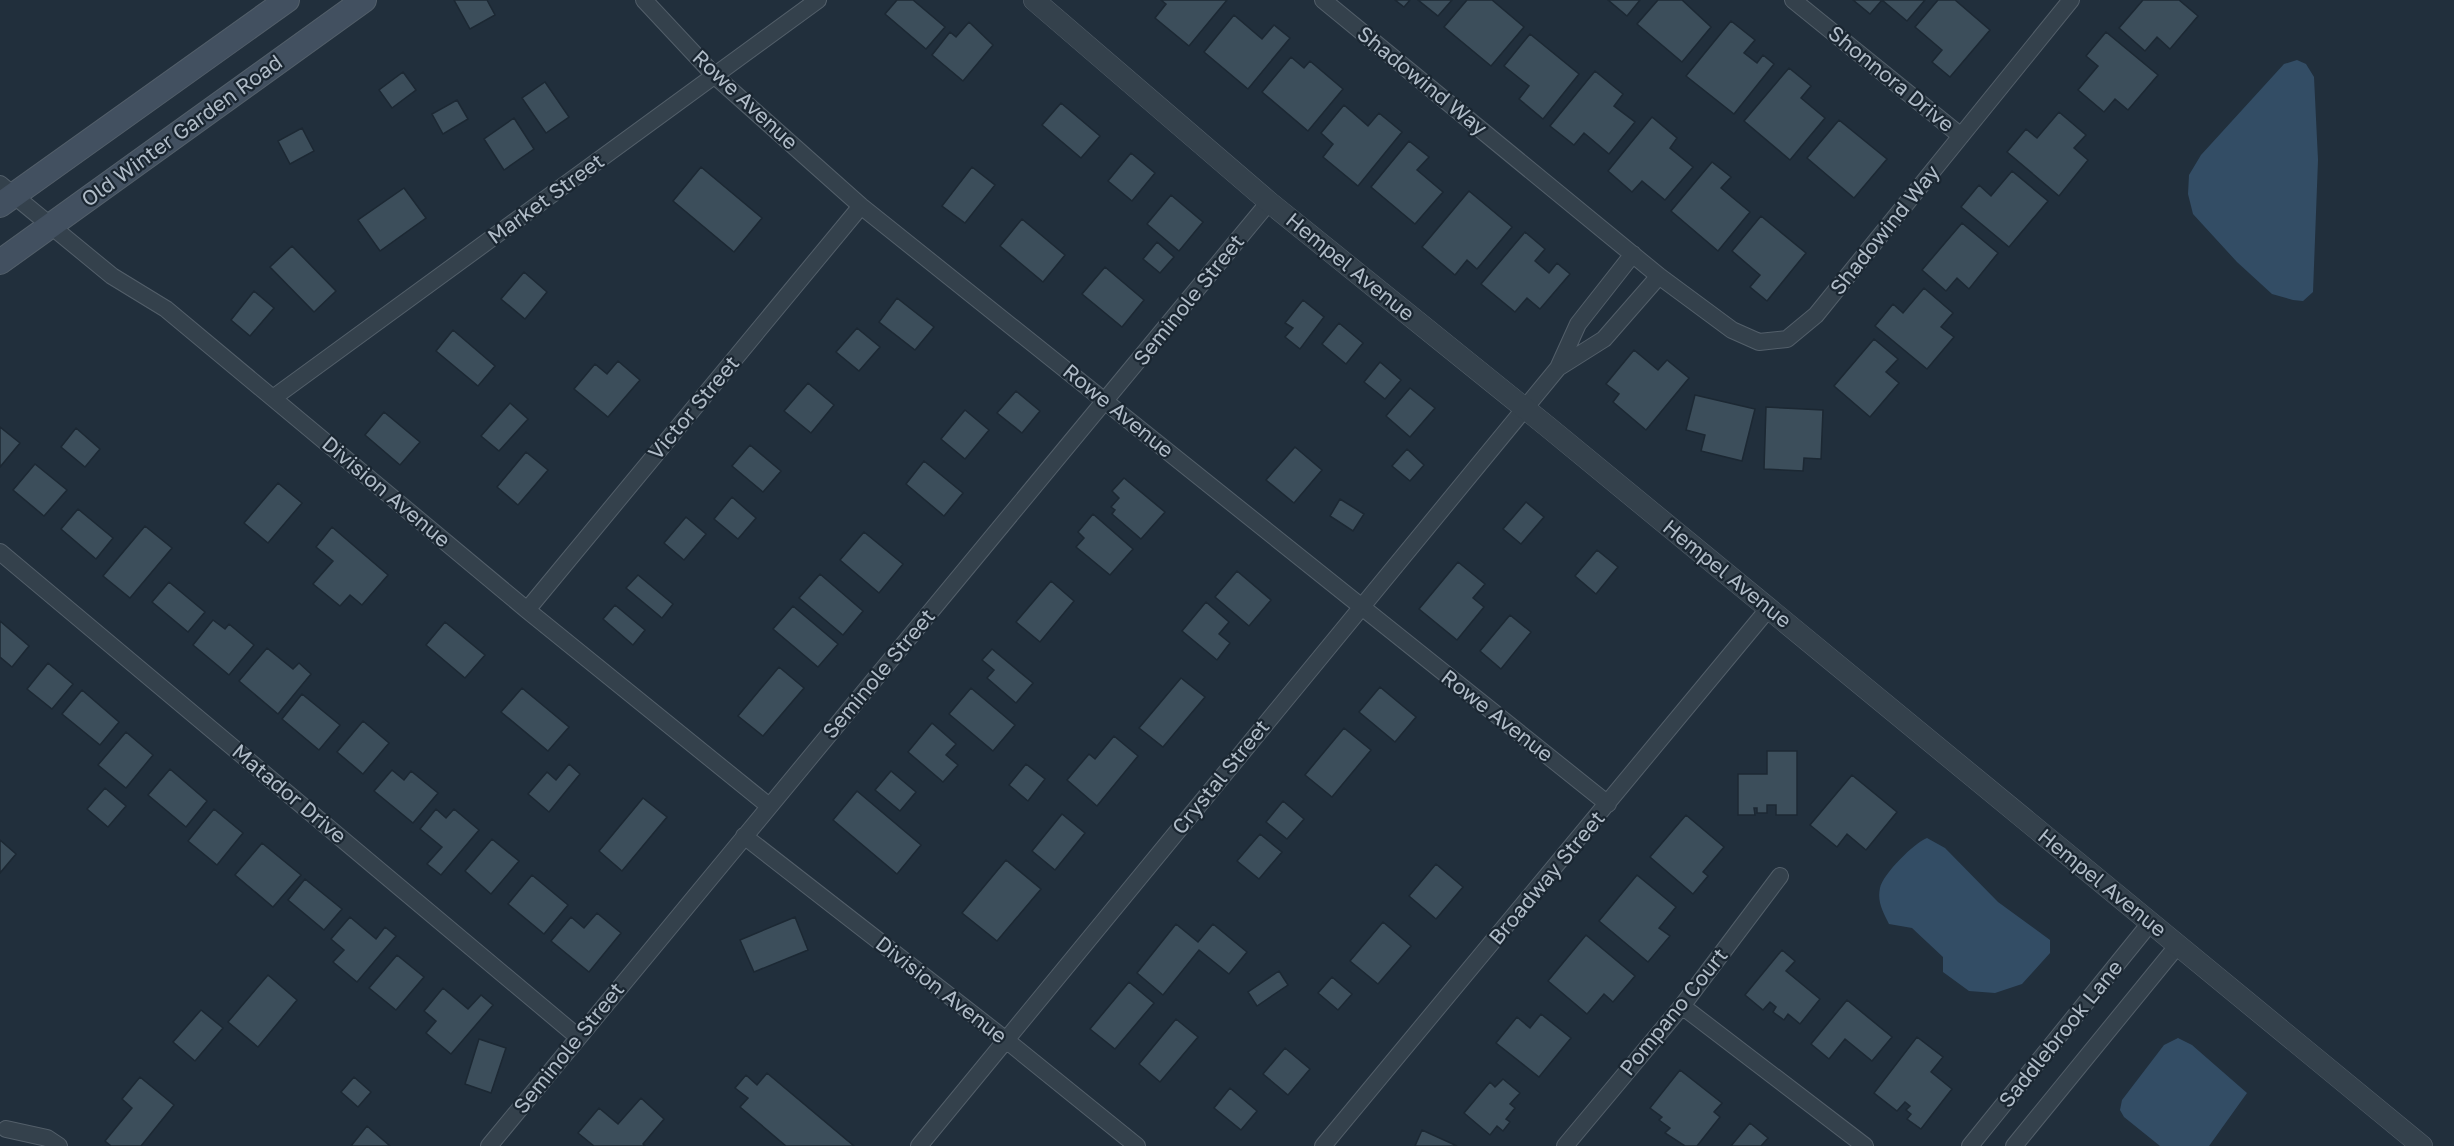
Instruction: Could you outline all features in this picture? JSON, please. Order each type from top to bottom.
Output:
[{"type":"main road","points":[[5,195],[287,0]]},
{"type":"main road","name":"Old Winter Garden Road","points":[[0,262],[364,0]]},
{"type":"street","name":"Rowe Avenue","points":[[644,0],[715,76],[861,206],[1608,804]]},
{"type":"street","name":"Market Street","points":[[273,398],[818,0]]},
{"type":"street","name":"Hempel Avenue","points":[[1034,0],[1269,202],[1525,408],[2422,1146]]},
{"type":"street","name":"Shadowind Way","points":[[1323,0],[1659,276],[1732,330],[1759,342],[1787,339],[1816,315],[2071,0]]},
{"type":"street","name":"Shonnora Drive","points":[[1793,0],[1961,136]]},
{"type":"street","name":"Division Avenue","points":[[5,195],[50,225],[112,276],[166,309],[527,610],[769,806]]},
{"type":"street","name":"Seminole Street","points":[[489,1146],[1107,401],[1269,202]]},
{"type":"street","name":"Victor Street","points":[[527,610],[861,206]]},
{"type":"street","points":[[1525,408],[1558,368],[1578,324],[1633,254]]},
{"type":"street","points":[[1558,368],[1604,339],[1659,276]]},
{"type":"street","name":"Crystal Street","points":[[919,1146],[1525,408]]},
{"type":"street","name":"Matador Drive","points":[[0,552],[578,1036]]},
{"type":"street","name":"Broadway Street","points":[[1323,1146],[1769,608]]},
{"type":"street","name":"Division Avenue","points":[[744,836],[1006,1040],[1137,1146]]},
{"type":"street","name":"Pompano Court","points":[[1565,1146],[1682,1006],[1780,876]]},
{"type":"street","name":"Saddlebrook Lane","points":[[1970,1146],[2151,922]]},
{"type":"street","name":"Saddlebrook Lane","points":[[2014,1146],[2178,945]]},
{"type":"street","points":[[1682,1006],[1864,1146]]},
{"type":"street","points":[[6,1128],[47,1138],[59,1146]]},
{"type":"water","points":[[2297,60],[2306,64],[2314,77],[2318,160],[2313,292],[2303,301],[2272,294],[2237,262],[2193,214],[2188,194],[2189,175],[2201,155],[2284,64]]},
{"type":"water","points":[[1927,838],[1945,848],[1998,902],[2050,940],[2050,953],[2022,984],[1995,993],[1969,991],[1943,972],[1943,957],[1912,928],[1889,924],[1880,902],[1879,893],[1882,882],[1900,860]]},
{"type":"water","points":[[2178,1038],[2192,1045],[2247,1093],[2209,1146],[2160,1146],[2124,1117],[2120,1110],[2122,1100],[2164,1045]]},
{"type":"building","points":[[454,0],[487,0],[495,15],[470,29]]},
{"type":"building","points":[[897,0],[913,0],[945,27],[926,49],[885,14]]},
{"type":"building","points":[[1161,0],[1227,0],[1189,46],[1155,18],[1166,4]]},
{"type":"building","points":[[1395,0],[1410,0],[1404,7]]},
{"type":"building","points":[[1418,0],[1452,0],[1438,16]]},
{"type":"building","points":[[1467,0],[1492,0],[1524,27],[1491,66],[1444,27]]},
{"type":"building","points":[[1608,0],[1640,0],[1627,16]]},
{"type":"building","points":[[1658,0],[1682,0],[1711,27],[1682,62],[1637,24]]},
{"type":"building","points":[[1853,0],[1882,0],[1870,14]]},
{"type":"building","points":[[1882,0],[1925,0],[1907,21]]},
{"type":"building","points":[[1938,0],[1955,0],[1990,30],[1950,77],[1932,62],[1942,50],[1915,27]]},
{"type":"building","points":[[2143,0],[2179,0],[2198,16],[2170,49],[2157,37],[2145,51],[2119,28]]},
{"type":"building","points":[[1234,15],[1262,39],[1274,25],[1290,38],[1248,89],[1204,52]]},
{"type":"building","points":[[1731,21],[1755,40],[1744,53],[1757,63],[1763,55],[1774,64],[1734,114],[1686,76]]},
{"type":"building","points":[[969,22],[993,45],[963,81],[932,55],[950,32],[956,37]]},
{"type":"building","points":[[2106,32],[2158,75],[2128,110],[2115,99],[2104,112],[2078,90],[2098,66],[2086,56]]},
{"type":"building","points":[[1530,34],[1579,74],[1543,119],[1519,99],[1529,86],[1504,66]]},
{"type":"building","points":[[1291,57],[1304,68],[1310,61],[1343,89],[1308,131],[1262,92]]},
{"type":"building","points":[[1789,68],[1811,86],[1801,98],[1825,118],[1790,160],[1744,121]]},
{"type":"building","points":[[1595,71],[1623,94],[1614,106],[1635,122],[1609,154],[1584,133],[1574,145],[1550,126]]},
{"type":"building","points":[[403,72],[416,90],[392,108],[379,90]]},
{"type":"building","points":[[545,82],[569,117],[546,133],[522,98]]},
{"type":"building","points":[[457,100],[468,119],[443,134],[432,114]]},
{"type":"building","points":[[1061,103],[1100,136],[1081,158],[1042,125]]},
{"type":"building","points":[[1344,105],[1368,126],[1379,113],[1402,132],[1358,186],[1323,157],[1333,144],[1321,133]]},
{"type":"building","points":[[2059,112],[2086,135],[2074,148],[2088,160],[2059,196],[2007,152],[2026,129],[2037,138]]},
{"type":"building","points":[[1652,117],[1677,138],[1670,148],[1693,167],[1665,200],[1642,181],[1632,192],[1608,171]]},
{"type":"building","points":[[514,118],[534,149],[504,170],[484,139]]},
{"type":"building","points":[[1839,120],[1887,159],[1854,198],[1807,158]]},
{"type":"building","points":[[302,128],[314,151],[290,164],[278,141]]},
{"type":"building","points":[[1409,141],[1429,157],[1417,170],[1443,192],[1415,224],[1371,187]]},
{"type":"building","points":[[1131,153],[1155,173],[1132,201],[1108,181]]},
{"type":"building","points":[[1712,162],[1731,177],[1721,188],[1750,212],[1718,251],[1671,211]]},
{"type":"building","points":[[701,167],[762,218],[734,252],[673,201]]},
{"type":"building","points":[[972,167],[995,185],[965,223],[942,206]]},
{"type":"building","points":[[2012,171],[2048,201],[2009,247],[1961,207],[1979,185],[1991,196]]},
{"type":"building","points":[[404,188],[426,218],[380,251],[358,220]]},
{"type":"building","points":[[1469,191],[1512,227],[1477,269],[1467,260],[1455,275],[1422,247]]},
{"type":"building","points":[[1171,195],[1203,222],[1179,251],[1147,224]]},
{"type":"building","points":[[1761,216],[1806,253],[1767,301],[1750,287],[1760,275],[1732,251]]},
{"type":"building","points":[[1022,219],[1065,255],[1043,282],[1000,246]]},
{"type":"building","points":[[1962,223],[1998,253],[1969,289],[1957,278],[1946,291],[1922,270]]},
{"type":"building","points":[[1525,232],[1545,249],[1535,261],[1549,273],[1557,263],[1570,274],[1540,309],[1527,298],[1515,312],[1481,284]]},
{"type":"building","points":[[1157,242],[1174,257],[1160,273],[1143,259]]},
{"type":"building","points":[[292,246],[336,291],[314,312],[270,267]]},
{"type":"building","points":[[1105,267],[1144,300],[1122,327],[1082,294]]},
{"type":"building","points":[[524,272],[547,292],[525,319],[501,299]]},
{"type":"building","points":[[1924,288],[1953,313],[1941,327],[1954,337],[1927,369],[1875,326],[1893,304],[1903,313]]},
{"type":"building","points":[[254,291],[274,308],[250,336],[231,320]]},
{"type":"building","points":[[897,298],[934,327],[915,350],[879,322]]},
{"type":"building","points":[[1303,300],[1324,317],[1300,349],[1285,337],[1293,328],[1285,323]]},
{"type":"building","points":[[1339,323],[1363,343],[1346,364],[1322,344]]},
{"type":"building","points":[[857,328],[880,347],[859,371],[836,352]]},
{"type":"building","points":[[453,330],[495,366],[478,386],[436,351]]},
{"type":"building","points":[[1874,339],[1898,359],[1886,372],[1899,383],[1870,417],[1834,386]]},
{"type":"building","points":[[1634,350],[1658,370],[1667,360],[1689,378],[1646,430],[1613,402],[1619,394],[1606,384]]},
{"type":"building","points":[[618,361],[640,380],[608,417],[574,389],[595,364],[607,374]]},
{"type":"building","points":[[1380,362],[1401,380],[1385,399],[1364,382]]},
{"type":"building","points":[[808,383],[834,405],[811,433],[784,411]]},
{"type":"building","points":[[1410,388],[1435,408],[1410,437],[1386,416]]},
{"type":"building","points":[[1016,391],[1040,411],[1022,433],[997,413]]},
{"type":"building","points":[[1695,395],[1755,409],[1742,461],[1701,451],[1705,435],[1686,430]]},
{"type":"building","points":[[510,403],[528,419],[499,451],[481,436]]},
{"type":"building","points":[[1766,407],[1823,410],[1821,459],[1804,458],[1803,471],[1764,469]]},
{"type":"building","points":[[965,410],[989,430],[965,459],[941,439]]},
{"type":"building","points":[[384,412],[420,442],[400,465],[365,435]]},
{"type":"building","points":[[0,427],[20,443],[0,467]]},
{"type":"building","points":[[76,428],[100,449],[85,467],[61,447]]},
{"type":"building","points":[[750,445],[781,471],[763,492],[732,466]]},
{"type":"building","points":[[1295,447],[1322,470],[1294,503],[1266,480]]},
{"type":"building","points":[[1407,449],[1424,465],[1410,481],[1392,466]]},
{"type":"building","points":[[526,452],[548,470],[518,505],[497,487]]},
{"type":"building","points":[[924,461],[963,493],[944,516],[906,484]]},
{"type":"building","points":[[35,464],[67,490],[44,516],[13,490]]},
{"type":"building","points":[[1124,478],[1165,512],[1141,539],[1112,514],[1115,510],[1111,507],[1119,498],[1112,491]]},
{"type":"building","points":[[278,483],[302,503],[268,543],[244,523]]},
{"type":"building","points":[[732,497],[756,518],[738,539],[714,519]]},
{"type":"building","points":[[1340,499],[1364,514],[1353,531],[1330,516]]},
{"type":"building","points":[[1526,502],[1544,517],[1521,544],[1503,529]]},
{"type":"building","points":[[78,509],[113,538],[96,559],[61,529]]},
{"type":"building","points":[[1093,514],[1133,549],[1110,575],[1076,547],[1084,538],[1078,532]]},
{"type":"building","points":[[686,517],[706,534],[684,560],[664,543]]},
{"type":"building","points":[[145,526],[172,548],[130,598],[103,576]]},
{"type":"building","points":[[332,527],[388,575],[362,605],[350,595],[340,606],[313,584],[333,561],[316,547]]},
{"type":"building","points":[[864,532],[903,564],[879,593],[840,560]]},
{"type":"building","points":[[1597,550],[1618,567],[1596,594],[1575,576]]},
{"type":"building","points":[[1458,562],[1485,584],[1473,598],[1484,607],[1457,640],[1419,609]]},
{"type":"building","points":[[1237,571],[1271,600],[1249,626],[1215,597]]},
{"type":"building","points":[[820,574],[863,611],[843,635],[799,598]]},
{"type":"building","points":[[638,575],[673,604],[662,618],[626,588]]},
{"type":"building","points":[[1051,581],[1074,601],[1040,642],[1016,622]]},
{"type":"building","points":[[169,582],[205,612],[188,632],[152,602]]},
{"type":"building","points":[[1206,602],[1229,622],[1219,634],[1230,643],[1217,660],[1182,631]]},
{"type":"building","points":[[615,605],[645,630],[633,645],[603,619]]},
{"type":"building","points":[[793,606],[838,644],[818,667],[773,629]]},
{"type":"building","points":[[1510,615],[1531,632],[1501,669],[1480,651]]},
{"type":"building","points":[[213,620],[225,629],[229,624],[254,645],[229,675],[193,645]]},
{"type":"building","points":[[0,621],[29,646],[12,667],[0,657]]},
{"type":"building","points":[[445,622],[485,655],[465,678],[426,645]]},
{"type":"building","points":[[267,648],[293,669],[299,663],[311,674],[278,714],[239,681]]},
{"type":"building","points":[[992,649],[1033,683],[1016,703],[987,678],[994,670],[982,660]]},
{"type":"building","points":[[48,663],[73,684],[52,709],[27,689]]},
{"type":"building","points":[[779,667],[804,688],[763,736],[738,716]]},
{"type":"building","points":[[1181,678],[1205,697],[1163,747],[1139,728]]},
{"type":"building","points":[[1380,687],[1416,717],[1395,742],[1359,712]]},
{"type":"building","points":[[522,688],[569,727],[548,751],[501,712]]},
{"type":"building","points":[[971,688],[1015,725],[993,751],[949,714]]},
{"type":"building","points":[[82,690],[119,722],[100,745],[62,714]]},
{"type":"building","points":[[302,694],[340,725],[319,750],[282,719]]},
{"type":"building","points":[[363,721],[389,743],[363,774],[337,752]]},
{"type":"building","points":[[932,723],[956,744],[946,755],[958,765],[943,782],[908,752]]},
{"type":"building","points":[[1344,728],[1371,750],[1332,797],[1305,775]]},
{"type":"building","points":[[126,732],[153,755],[126,788],[98,765]]},
{"type":"building","points":[[1114,736],[1138,756],[1097,806],[1067,780],[1089,754],[1095,759]]},
{"type":"building","points":[[1767,751],[1797,751],[1797,815],[1776,815],[1776,805],[1767,805],[1767,813],[1757,813],[1757,808],[1754,808],[1755,815],[1738,815],[1738,774],[1767,774]]},
{"type":"building","points":[[569,764],[580,774],[549,812],[528,794],[547,772],[556,780]]},
{"type":"building","points":[[1026,764],[1045,779],[1028,801],[1009,785]]},
{"type":"building","points":[[170,769],[207,801],[186,827],[148,795]]},
{"type":"building","points":[[392,770],[404,780],[411,771],[438,793],[413,823],[374,791]]},
{"type":"building","points":[[891,771],[916,792],[900,811],[875,790]]},
{"type":"building","points":[[1852,775],[1897,812],[1866,850],[1847,834],[1837,847],[1810,825]]},
{"type":"building","points":[[105,788],[126,806],[108,827],[87,809]]},
{"type":"building","points":[[857,791],[921,845],[897,874],[833,820]]},
{"type":"building","points":[[643,798],[667,817],[622,871],[599,851]]},
{"type":"building","points":[[1283,801],[1304,819],[1287,839],[1266,822]]},
{"type":"building","points":[[214,809],[243,833],[217,865],[188,841]]},
{"type":"building","points":[[436,809],[446,818],[454,809],[479,830],[441,875],[427,864],[442,847],[420,829]]},
{"type":"building","points":[[1062,814],[1085,833],[1055,870],[1032,851]]},
{"type":"building","points":[[1686,815],[1724,847],[1703,872],[1708,876],[1693,894],[1650,857]]},
{"type":"building","points":[[1260,834],[1282,852],[1259,879],[1237,861]]},
{"type":"building","points":[[492,839],[519,861],[491,894],[465,871]]},
{"type":"building","points":[[0,840],[16,854],[0,873]]},
{"type":"building","points":[[262,843],[301,875],[273,907],[235,875]]},
{"type":"building","points":[[1006,860],[1041,889],[997,941],[962,913]]},
{"type":"building","points":[[1436,864],[1463,887],[1436,919],[1409,896]]},
{"type":"building","points":[[532,875],[568,905],[544,934],[508,904]]},
{"type":"building","points":[[1637,875],[1676,907],[1659,928],[1670,936],[1648,962],[1599,921]]},
{"type":"building","points":[[305,879],[342,909],[324,930],[288,900]]},
{"type":"building","points":[[597,913],[621,933],[589,972],[551,941],[571,917],[584,928]]},
{"type":"building","points":[[350,917],[376,939],[385,927],[396,936],[357,982],[333,962],[344,950],[331,939]]},
{"type":"building","points":[[795,917],[808,950],[754,972],[740,940]]},
{"type":"building","points":[[1383,922],[1411,946],[1378,984],[1350,961]]},
{"type":"building","points":[[1176,924],[1198,942],[1213,924],[1247,952],[1229,974],[1199,950],[1163,995],[1137,973]]},
{"type":"building","points":[[1586,935],[1635,976],[1613,1002],[1604,994],[1587,1014],[1548,981]]},
{"type":"building","points":[[1782,950],[1795,961],[1786,971],[1820,999],[1800,1024],[1788,1014],[1784,1020],[1773,1012],[1776,1007],[1770,1002],[1763,1010],[1745,995]]},
{"type":"building","points":[[397,955],[424,977],[396,1010],[369,988]]},
{"type":"building","points":[[1279,971],[1288,985],[1257,1006],[1248,992]]},
{"type":"building","points":[[268,975],[297,1000],[258,1047],[228,1022]]},
{"type":"building","points":[[1332,977],[1352,994],[1338,1010],[1318,993]]},
{"type":"building","points":[[1129,982],[1154,1003],[1115,1049],[1090,1029]]},
{"type":"building","points":[[443,988],[468,1009],[481,995],[493,1005],[451,1054],[426,1033],[436,1021],[424,1011]]},
{"type":"building","points":[[1847,1000],[1892,1037],[1872,1061],[1845,1039],[1829,1059],[1811,1044]]},
{"type":"building","points":[[201,1010],[223,1028],[195,1061],[173,1042]]},
{"type":"building","points":[[1541,1014],[1571,1038],[1539,1077],[1496,1043],[1517,1017],[1530,1028]]},
{"type":"building","points":[[1176,1019],[1198,1037],[1160,1082],[1139,1064]]},
{"type":"building","points":[[1917,1037],[1943,1057],[1931,1072],[1952,1089],[1921,1129],[1907,1119],[1911,1114],[1906,1110],[1910,1106],[1905,1102],[1897,1111],[1874,1093]]},
{"type":"building","points":[[479,1039],[506,1048],[491,1093],[465,1084]]},
{"type":"building","points":[[1285,1048],[1310,1069],[1288,1095],[1263,1074]]},
{"type":"building","points":[[1680,1070],[1722,1103],[1714,1112],[1720,1117],[1697,1146],[1685,1146],[1665,1133],[1670,1128],[1659,1120],[1662,1117],[1650,1108]]},
{"type":"building","points":[[767,1073],[854,1146],[786,1146],[740,1107],[748,1098],[735,1088],[746,1075],[757,1085]]},
{"type":"building","points":[[140,1077],[174,1105],[141,1146],[111,1146],[105,1141],[132,1108],[122,1099]]},
{"type":"building","points":[[354,1077],[371,1092],[358,1107],[341,1092]]},
{"type":"building","points":[[1503,1079],[1520,1093],[1510,1104],[1515,1108],[1506,1119],[1510,1122],[1503,1131],[1497,1126],[1490,1135],[1464,1113],[1490,1082],[1495,1087]]},
{"type":"building","points":[[1230,1088],[1257,1111],[1241,1130],[1214,1108]]},
{"type":"building","points":[[641,1098],[664,1119],[643,1144],[645,1146],[594,1146],[578,1133],[599,1108],[618,1124]]},
{"type":"building","points":[[1750,1123],[1768,1138],[1761,1146],[1731,1146]]},
{"type":"building","points":[[367,1126],[390,1146],[351,1146]]},
{"type":"building","points":[[1422,1130],[1457,1146],[1415,1146]]}]
